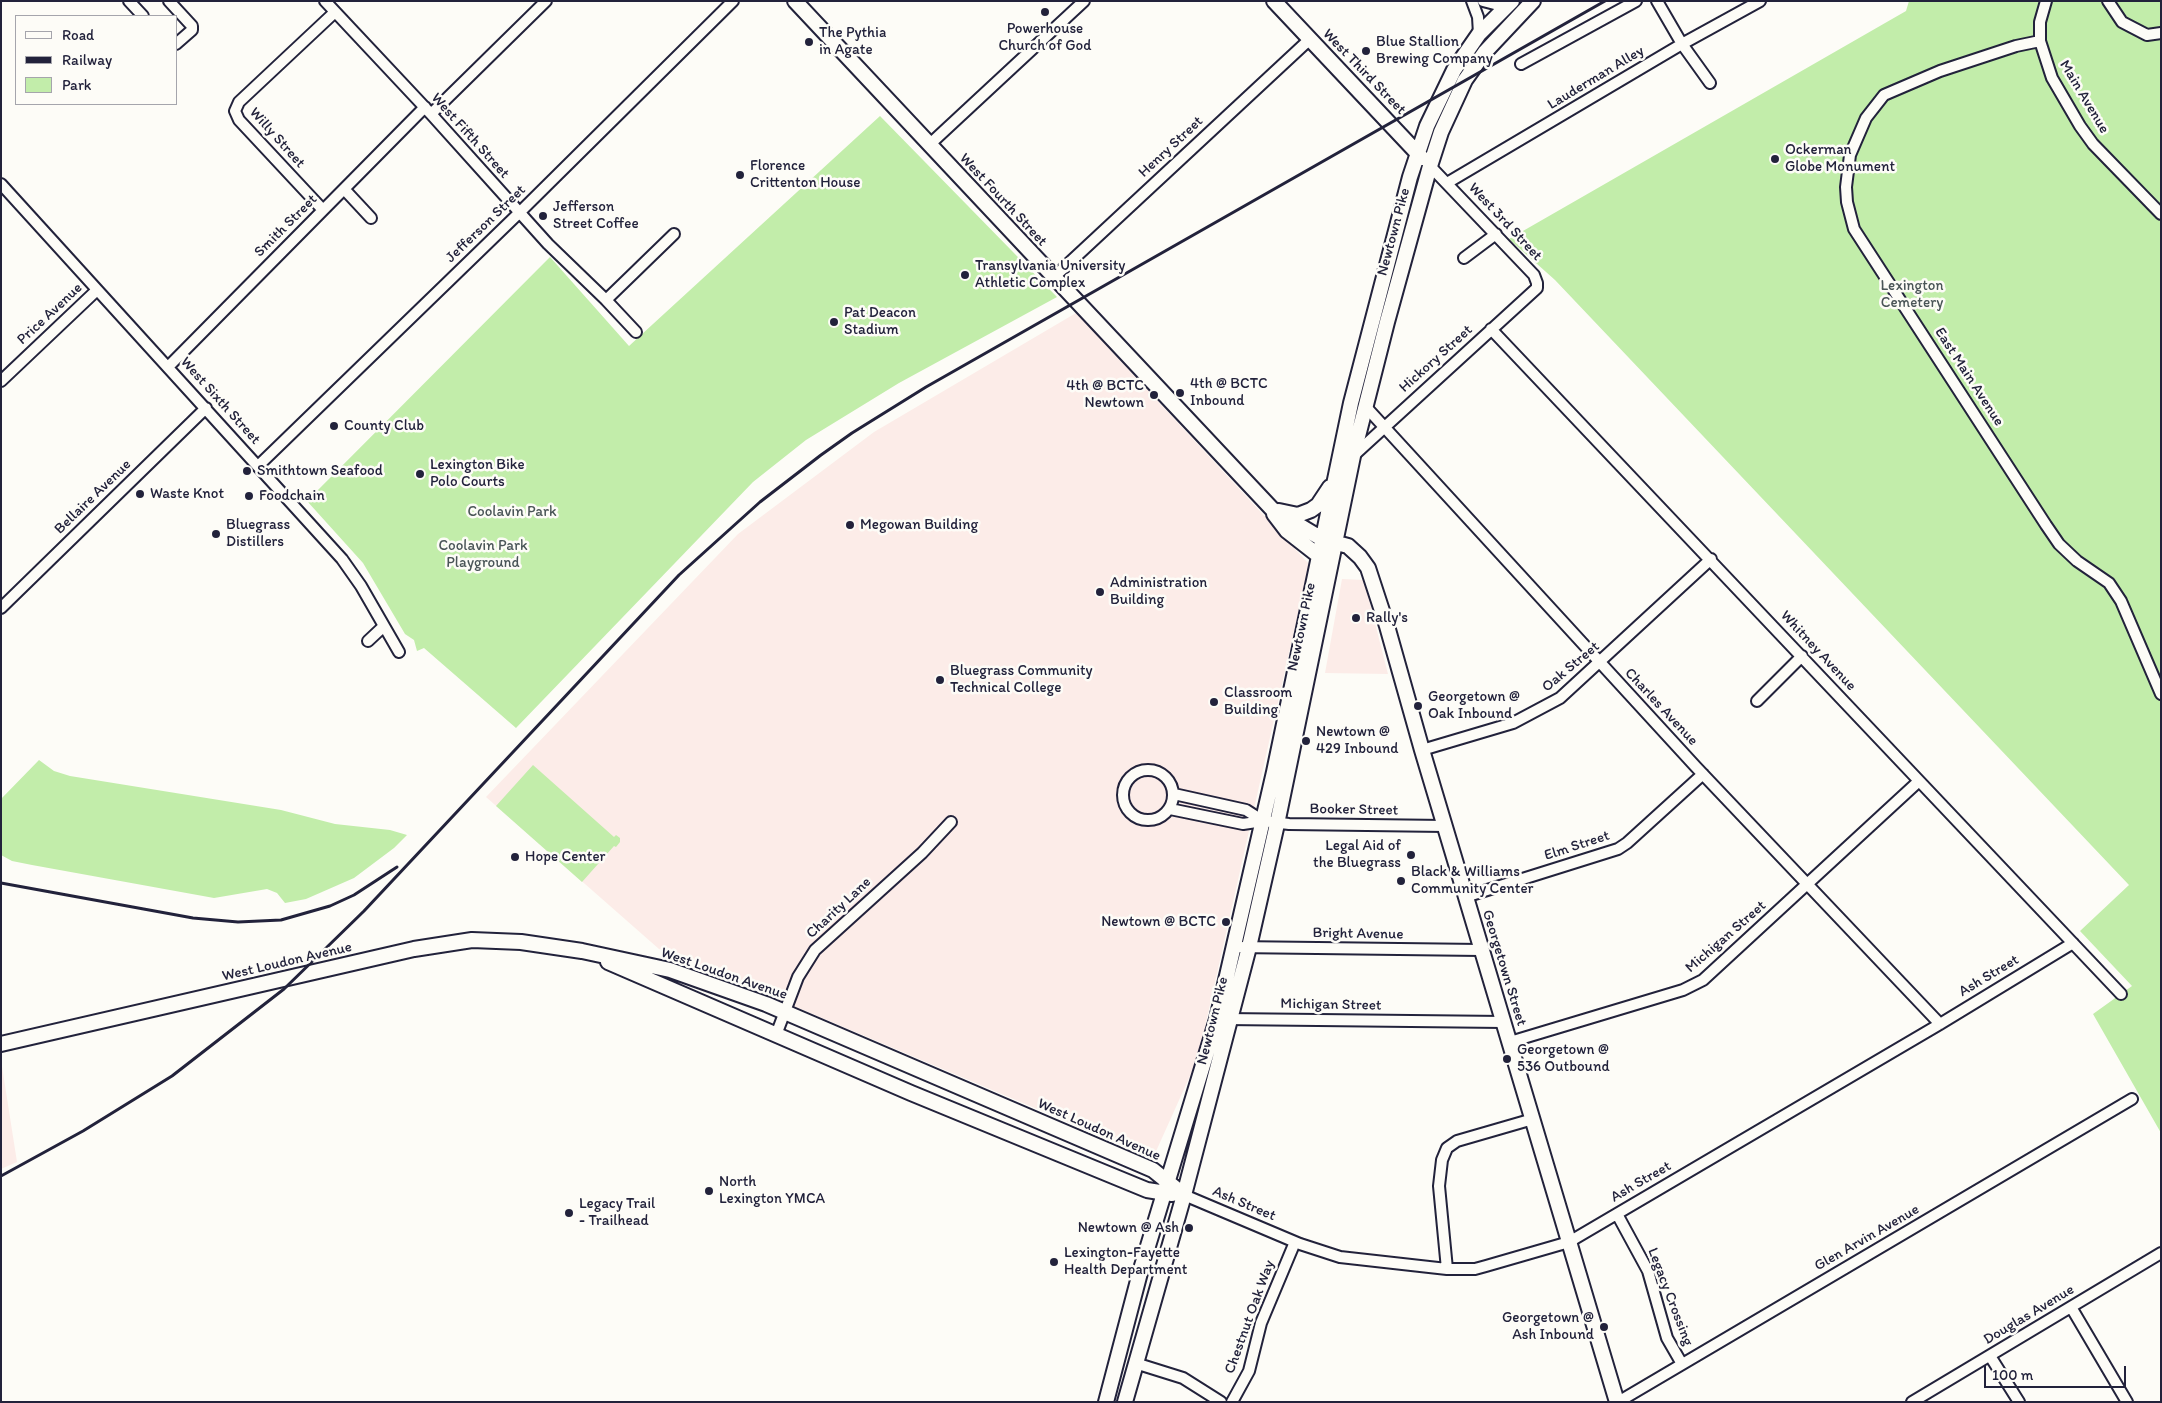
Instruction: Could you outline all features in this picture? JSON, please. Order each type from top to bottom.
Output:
[{"type":"main road","name":"West Fourth Street","points":[[794,1],[1272,508],[1329,541]]},
{"type":"main road","name":"West Third Street","points":[[1274,1],[1430,166]]},
{"type":"main road","name":"Newtown Pike","points":[[1125,1402],[1184,1195],[1270,822],[1329,541],[1430,166],[1441,132],[1465,80],[1484,52],[1533,1]]},
{"type":"main road","name":"Newtown Pike","points":[[1270,822],[1319,556],[1329,541],[1335,477],[1367,337],[1417,153],[1441,93],[1454,70],[1479,34],[1509,4]]},
{"type":"main road","points":[[1272,508],[1288,514],[1298,515],[1311,510],[1318,505],[1335,477]]},
{"type":"main road","name":"West Fourth Street","points":[[1272,508],[1287,532],[1319,556]]},
{"type":"main road","name":"Georgetown Street","points":[[1329,541],[1348,546],[1360,557],[1371,575],[1481,950],[1618,1402]]},
{"type":"main road","name":"West Loudon Avenue","points":[[1,1044],[446,943],[472,940],[508,940],[582,951],[670,970],[785,1013],[1152,1170],[1168,1180],[1184,1195]]},
{"type":"main road","name":"West Loudon Avenue","points":[[582,951],[776,1035],[1147,1190],[1163,1194],[1184,1195]]},
{"type":"main road","name":"Newtown Pike","points":[[1106,1402],[1163,1194],[1224,1019]]},
{"type":"street","points":[[129,1],[142,15]]},
{"type":"street","points":[[169,1],[192,26],[192,30],[178,42]]},
{"type":"street","name":"West Fifth Street","points":[[325,1],[428,110],[548,244],[636,332]]},
{"type":"street","name":"Smith Street","points":[[168,367],[344,188],[546,1]]},
{"type":"street","name":"Jefferson Street","points":[[258,466],[519,213],[733,1]]},
{"type":"street","points":[[929,146],[1084,1]]},
{"type":"street","points":[[1472,1],[1478,17],[1479,34]]},
{"type":"street","points":[[1483,1],[1509,4]]},
{"type":"street","points":[[1521,64],[1636,1]]},
{"type":"street","points":[[1657,1],[1682,44],[1710,83]]},
{"type":"street","name":"Lauderman Alley","points":[[1448,183],[1682,44],[1760,1]]},
{"type":"street","name":"Main Avenue","points":[[2046,1],[2040,22],[2040,41],[2052,78],[2080,126],[2093,144],[2161,214]]},
{"type":"street","points":[[2108,1],[2122,22],[2147,35],[2161,33]]},
{"type":"street","name":"Willy Street","points":[[323,210],[239,120],[236,116],[236,106],[335,12]]},
{"type":"street","name":"Henry Street","points":[[1054,277],[1310,39]]},
{"type":"street","name":"East Main Avenue","points":[[2040,41],[2016,46],[1940,71],[1884,95],[1866,118],[1850,155],[1846,186],[1847,202],[1854,229],[2046,525],[2060,544],[2077,561],[2109,583],[2121,601],[2161,694]]},
{"type":"street","name":"West 3rd Street","points":[[1430,166],[1534,275],[1538,283]]},
{"type":"street","name":"West Sixth Street","points":[[2,188],[98,290],[342,559],[361,586],[399,652]]},
{"type":"street","points":[[344,188],[371,218]]},
{"type":"street","points":[[606,300],[674,234]]},
{"type":"street","points":[[1464,258],[1496,234]]},
{"type":"street","name":"Hickory Street","points":[[1353,456],[1536,288],[1538,283]]},
{"type":"street","name":"Price Avenue","points":[[1,381],[98,290]]},
{"type":"street","name":"Whitney Avenue","points":[[1491,329],[1711,559],[2121,994]]},
{"type":"street","name":"Charles Avenue","points":[[1365,406],[1703,774],[1940,1024]]},
{"type":"street","name":"Bellaire Avenue","points":[[1,608],[206,408]]},
{"type":"street","name":"Oak Street","points":[[1422,750],[1513,723],[1560,698],[1711,559]]},
{"type":"street","points":[[368,641],[384,626]]},
{"type":"street","points":[[1757,701],[1802,656]]},
{"type":"street","points":[[1145,770],[1153,770],[1165,776],[1174,794],[1170,809],[1158,819],[1150,821],[1134,817],[1123,802],[1124,786],[1129,778],[1145,770]]},
{"type":"street","name":"Elm Street","points":[[1466,897],[1618,849],[1703,774]]},
{"type":"street","name":"Michigan Street","points":[[1510,1042],[1694,985],[1715,970],[1919,781]]},
{"type":"street","points":[[1174,794],[1246,810],[1270,822]]},
{"type":"street","name":"Booker Street","points":[[1170,809],[1243,824],[1270,822],[1445,826]]},
{"type":"street","name":"Charity Lane","points":[[776,1035],[798,977],[815,950],[922,853],[951,822]]},
{"type":"street","name":"Ash Street","points":[[1184,1195],[1295,1242],[1354,1259],[1447,1269],[1475,1269],[1569,1242],[1940,1024],[2073,943]]},
{"type":"street","name":"Bright Avenue","points":[[1242,947],[1481,950]]},
{"type":"street","name":"Michigan Street","points":[[1224,1019],[1504,1022]]},
{"type":"street","name":"Glen Arvin Avenue","points":[[1618,1402],[2132,1100]]},
{"type":"street","points":[[1447,1269],[1439,1186],[1442,1160],[1447,1148],[1457,1141],[1533,1119]]},
{"type":"street","name":"Legacy Crossing","points":[[1618,1214],[1648,1271],[1667,1338],[1682,1364]]},
{"type":"street","name":"Chestnut Oak Way","points":[[1232,1402],[1249,1371],[1261,1323],[1295,1242]]},
{"type":"street","name":"Douglas Avenue","points":[[1912,1402],[2161,1253]]},
{"type":"street","points":[[2071,1307],[2127,1402]]},
{"type":"street","points":[[1990,1356],[2018,1402]]},
{"type":"street","points":[[1135,1363],[1182,1378],[1221,1402]]},
{"type":"shaded area","name":"Bluegrass Community Technical College","points":[[1076,313],[1309,564],[1198,1058],[1153,1158],[659,949],[486,797],[738,534],[874,432]]},
{"type":"shaded area","points":[[1342,579],[1364,580],[1388,674],[1325,673]]},
{"type":"shaded area","points":[[1,1060],[17,1162],[1,1169]]},
{"type":"green space","name":"Lexington Cemetery","points":[[1909,1],[2161,1],[2161,1133],[2093,1014],[2132,986],[2080,931],[2129,885],[1555,280],[1509,239],[1906,11]]},
{"type":"green space","points":[[880,116],[1057,297],[899,383],[806,440],[753,482],[516,728],[424,648],[417,651],[414,640],[405,634],[363,563],[307,501],[550,257],[629,346]]},
{"type":"green space","points":[[39,760],[54,771],[70,776],[281,810],[335,824],[390,830],[407,835],[394,848],[354,878],[306,899],[285,903],[277,893],[267,889],[214,898],[12,861],[1,855],[1,799]]},
{"type":"green space","points":[[533,765],[614,837],[616,835],[620,838],[620,842],[616,847],[614,846],[582,882],[496,806]]},
{"type":"railway","points":[[1,1176],[83,1131],[172,1076],[284,989],[364,911],[679,575],[760,502],[821,455],[852,433],[926,387],[1605,1]]},
{"type":"railway","points":[[1,883],[193,918],[238,922],[281,920],[330,906],[354,895],[397,867]]},
{"type":"place","name":"Powerhouse Church of God","points":[[1045,12]]},
{"type":"place","name":"The Pythia in Agate","points":[[809,42]]},
{"type":"place","name":"Blue Stallion Brewing Company","points":[[1366,51]]},
{"type":"place","name":"Ockerman Globe Monument","points":[[1775,159]]},
{"type":"place","name":"Florence Crittenton House","points":[[740,175]]},
{"type":"place","name":"Jefferson Street Coffee","points":[[543,216]]},
{"type":"place","name":"Transylvania University Athletic Complex","points":[[965,275]]},
{"type":"place","name":"Pat Deacon Stadium","points":[[834,322]]},
{"type":"place","name":"4th @ BCTC Inbound","points":[[1180,393]]},
{"type":"place","name":"4th @ BCTC Newtown","points":[[1154,395]]},
{"type":"place","name":"County Club","points":[[334,426]]},
{"type":"place","name":"Smithtown Seafood","points":[[247,471]]},
{"type":"place","name":"Lexington Bike Polo Courts","points":[[420,474]]},
{"type":"place","name":"Waste Knot","points":[[140,494]]},
{"type":"place","name":"Foodchain","points":[[249,496]]},
{"type":"place","name":"Megowan Building","points":[[850,525]]},
{"type":"place","name":"Bluegrass Distillers","points":[[216,534]]},
{"type":"place","name":"Administration Building","points":[[1100,592]]},
{"type":"place","name":"Rally's","points":[[1356,618]]},
{"type":"place","name":"Bluegrass Community Technical College","points":[[940,680]]},
{"type":"place","name":"Classroom Building","points":[[1214,702]]},
{"type":"place","name":"Georgetown @ Oak Inbound","points":[[1418,706]]},
{"type":"place","name":"Newtown @ 429 Inbound","points":[[1306,741]]},
{"type":"place","name":"Legal Aid of the Bluegrass","points":[[1411,855]]},
{"type":"place","name":"Hope Center","points":[[515,857]]},
{"type":"place","name":"Black & Williams Community Center","points":[[1401,881]]},
{"type":"place","name":"Newtown @ BCTC","points":[[1226,922]]},
{"type":"place","name":"Georgetown @ 536 Outbound","points":[[1507,1059]]},
{"type":"place","name":"North Lexington YMCA","points":[[709,1191]]},
{"type":"place","name":"Legacy Trail - Trailhead","points":[[569,1213]]},
{"type":"place","name":"Newtown @ Ash","points":[[1189,1228]]},
{"type":"place","name":"Lexington-Fayette Health Department","points":[[1054,1262]]},
{"type":"place","name":"Georgetown @ Ash Inbound","points":[[1604,1327]]},
{"type":"park label","name":"Coolavin Park","points":[[512,512]]},
{"type":"park label","name":"Coolavin Park Playground","points":[[483,554]]}]
